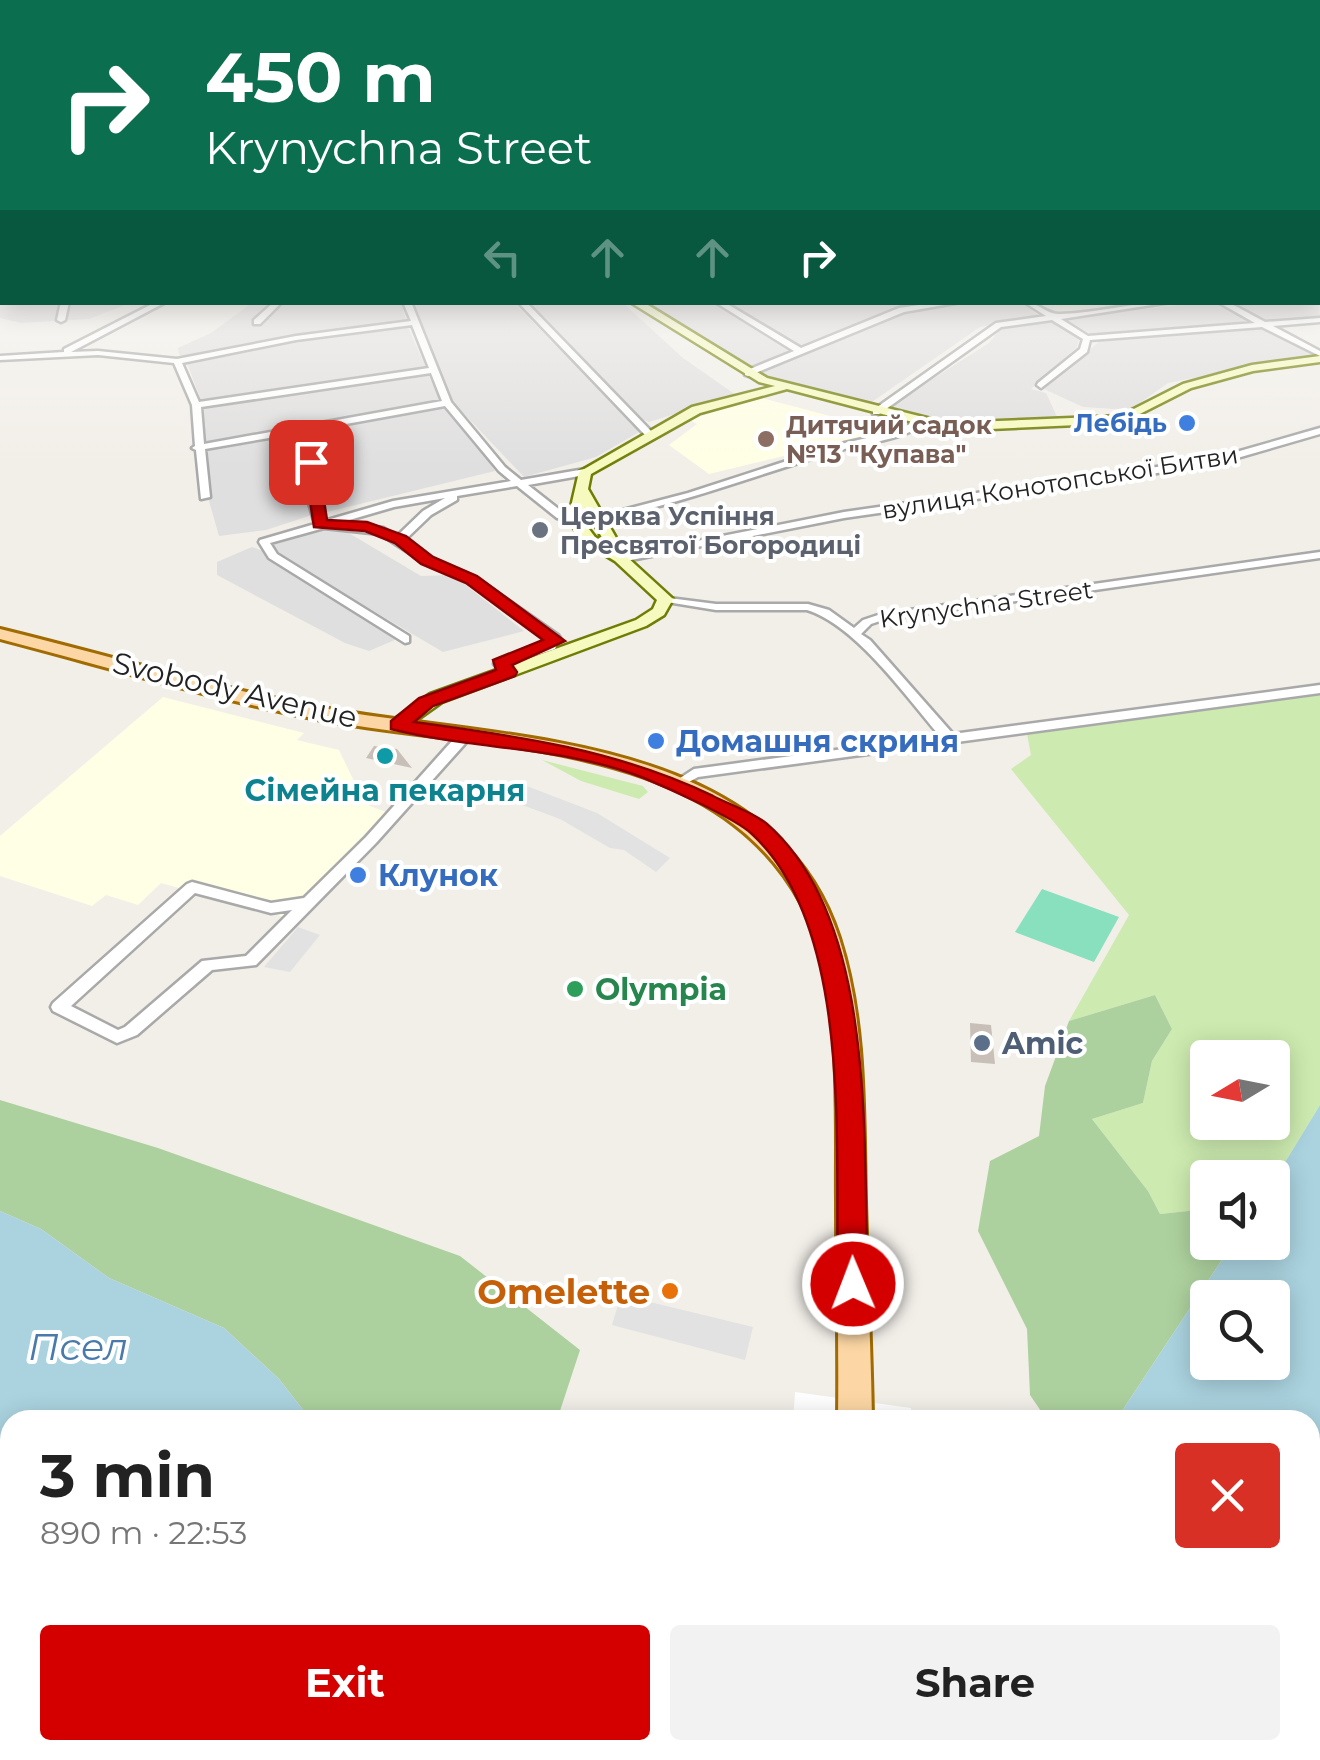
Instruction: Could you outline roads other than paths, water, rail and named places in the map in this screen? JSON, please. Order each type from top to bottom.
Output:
[{"type":"main road","points":[[640,305],[748,374],[876,412],[920,422],[973,427],[1122,420],[1187,386],[1252,368],[1320,357]]},
{"type":"main road","points":[[398,725],[426,702],[641,623],[659,612],[665,599],[621,560],[590,540],[575,520],[583,479],[648,433],[696,410],[784,387]]},
{"type":"main road","points":[[583,479],[621,560]]},
{"type":"main road","name":"Svobody Avenue","points":[[0,634],[300,709],[590,755],[678,784],[734,812],[774,841],[798,873],[826,934],[848,1074],[855,1410]]},
{"type":"street","points":[[62,320],[64,305]]},
{"type":"street","points":[[130,322],[125,319],[145,305]]},
{"type":"street","points":[[59,355],[159,305]]},
{"type":"street","points":[[257,322],[276,305]]},
{"type":"street","points":[[407,305],[447,402],[502,469],[526,484],[561,516],[575,520]]},
{"type":"street","points":[[524,305],[648,433]]},
{"type":"street","points":[[723,305],[800,352]]},
{"type":"street","points":[[748,374],[902,310],[937,305]]},
{"type":"street","points":[[1032,305],[1087,338],[1320,320]]},
{"type":"street","points":[[876,412],[969,350],[993,328],[1146,305]]},
{"type":"street","points":[[1227,305],[1320,357]]},
{"type":"street","points":[[0,358],[59,355],[177,361],[296,338],[412,323]]},
{"type":"street","points":[[1041,385],[1084,350],[1087,338]]},
{"type":"street","points":[[177,361],[196,405],[197,448],[205,498]]},
{"type":"street","points":[[196,405],[432,370]]},
{"type":"street","points":[[197,448],[447,402]]},
{"type":"street","points":[[600,517],[652,506],[856,442],[901,433],[920,422]]},
{"type":"street","points":[[308,430],[314,503],[320,524]]},
{"type":"street","name":"вулиця Конотопської Битви","points":[[621,560],[844,516],[1213,462],[1320,430]]},
{"type":"street","points":[[400,539],[427,512],[499,477],[502,469]]},
{"type":"street","points":[[405,639],[273,556],[264,542],[394,504],[583,479]]},
{"type":"street","points":[[320,524],[367,527],[400,539],[427,560],[472,580],[554,638],[551,646],[500,664],[508,672]]},
{"type":"street","name":"Krynychna Street","points":[[665,599],[733,608],[808,607],[825,612],[855,633],[866,622],[881,618],[1320,555]]},
{"type":"street","points":[[855,633],[948,738]]},
{"type":"street","points":[[678,784],[694,773],[1320,688]]},
{"type":"street","points":[[304,903],[271,908],[192,887],[59,1006],[117,1038],[208,965],[250,961],[371,840],[466,734]]},
{"type":"water","points":[[1320,1105],[1320,1410],[1123,1410],[1190,1308],[1190,1380],[1290,1380],[1290,1280],[1209,1280],[1222,1260],[1290,1260],[1290,1160],[1286,1160]]},
{"type":"water","name":"Псел","points":[[0,1211],[41,1229],[109,1278],[224,1328],[279,1379],[303,1410],[0,1410]]},
{"type":"place","name":"Лебідь","points":[[1187,423]]},
{"type":"place","name":"Дитячий садок №13 \"Купава\"","points":[[766,439]]},
{"type":"place","name":"Церква Успіння Пресвятої Богородиці","points":[[540,530]]},
{"type":"place","name":"Домашня скриня","points":[[656,741]]},
{"type":"place","name":"Сімейна пекарня","points":[[385,756]]},
{"type":"place","name":"Клунок","points":[[358,875]]},
{"type":"place","name":"Olympia","points":[[575,989]]},
{"type":"place","name":"Amic","points":[[982,1043]]},
{"type":"place","name":"Omelette","points":[[670,1291]]}]
